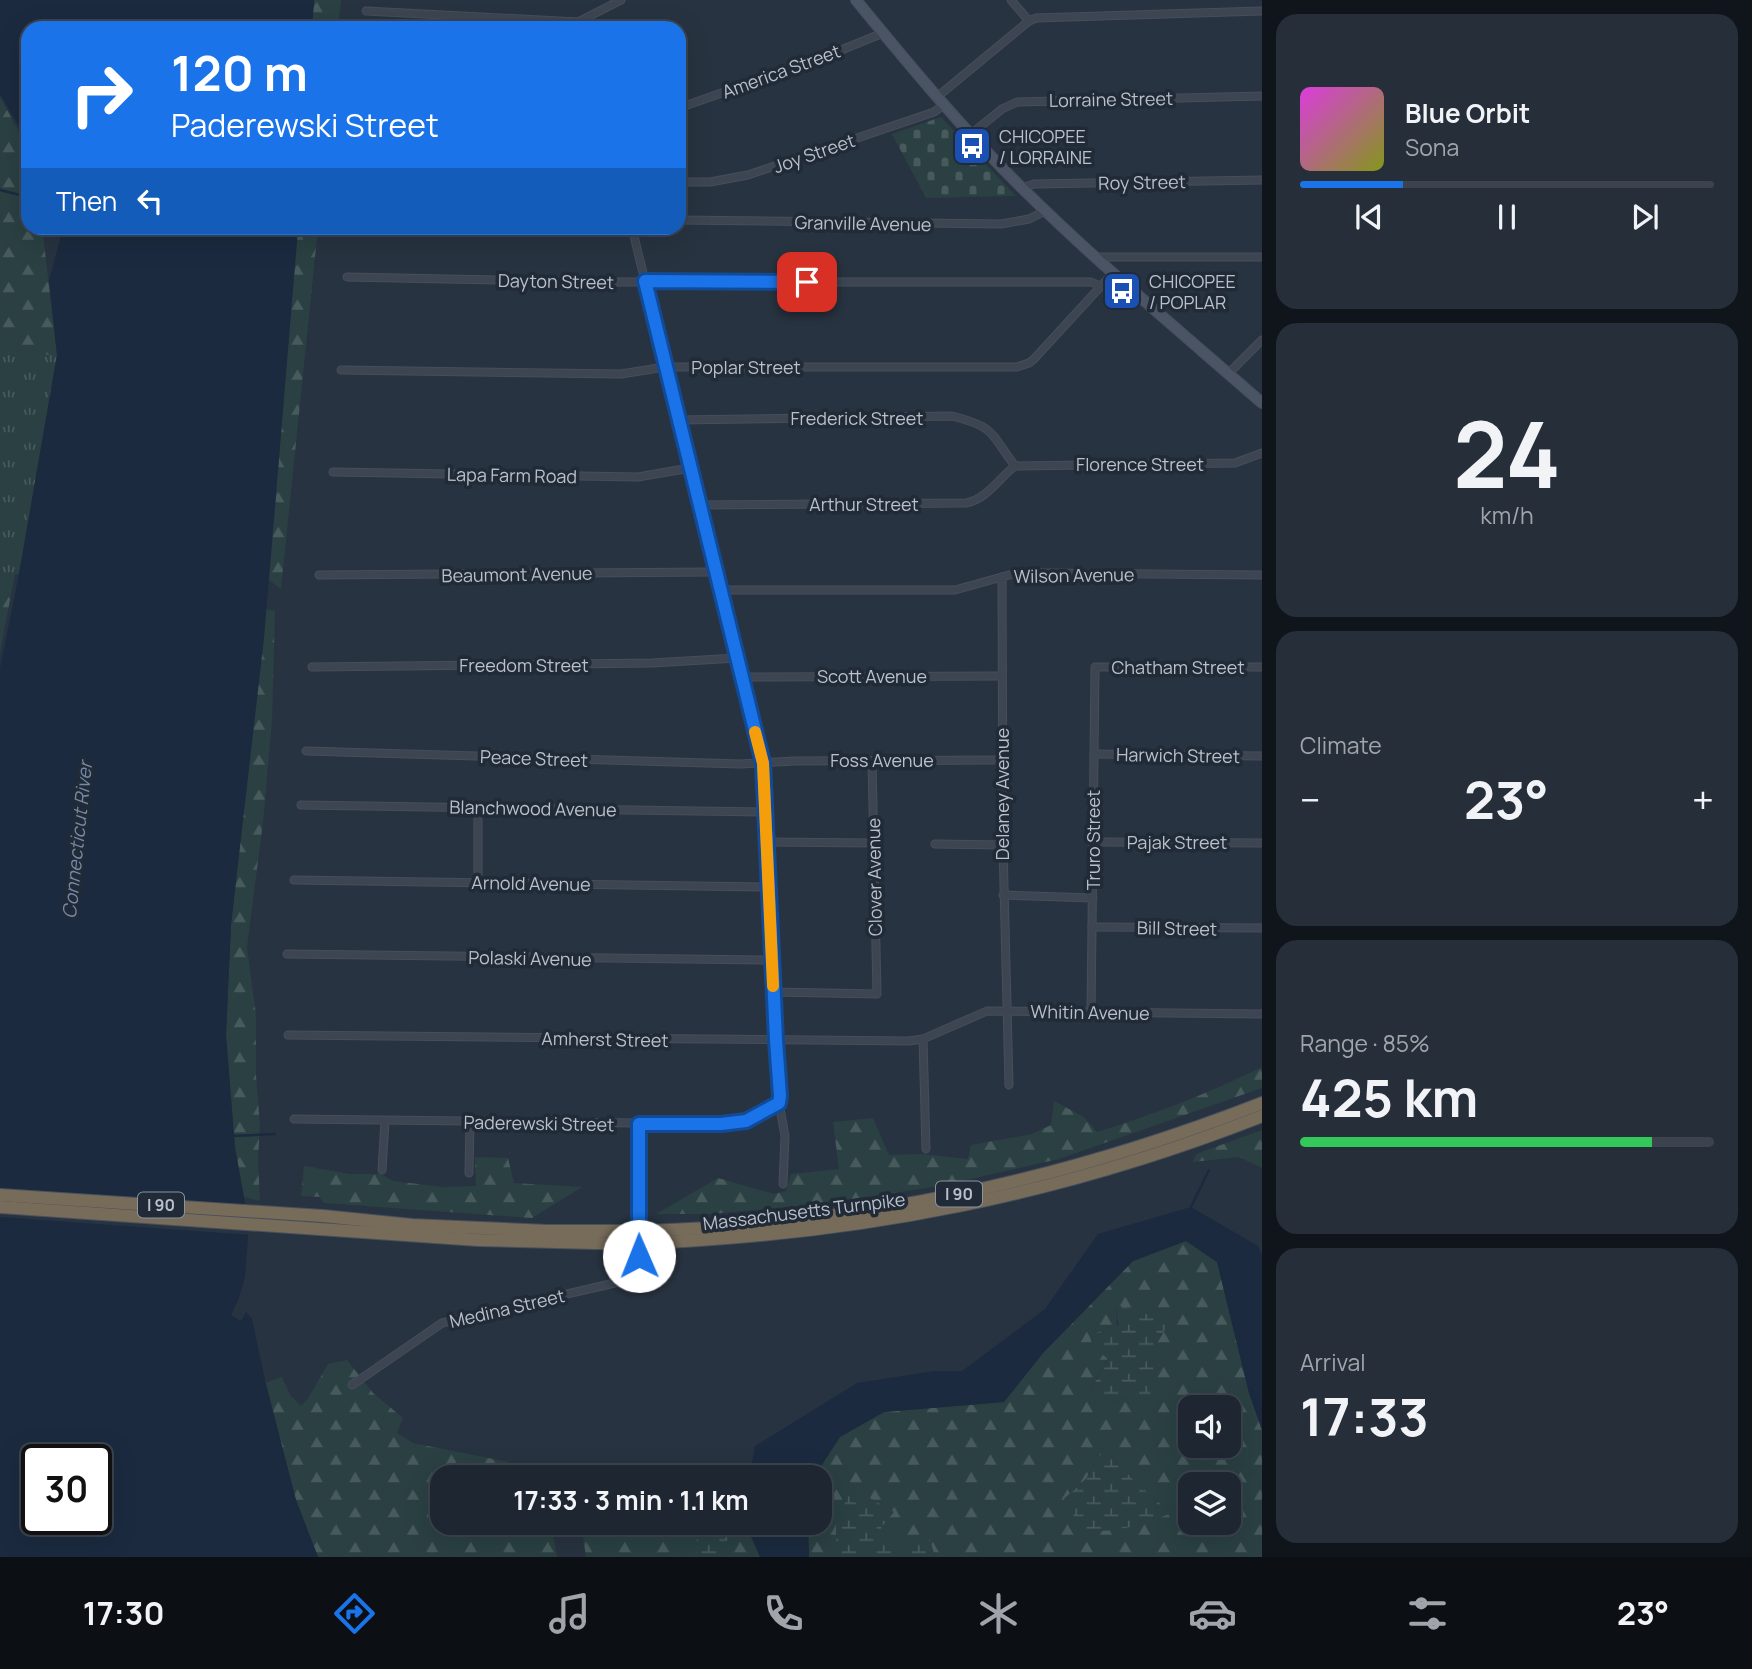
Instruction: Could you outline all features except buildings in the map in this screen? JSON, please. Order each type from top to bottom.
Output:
[{"type":"highway","name":"Massachusetts Turnpike","points":[[640,1237],[790,1221],[953,1195],[1035,1177],[1106,1157],[1262,1103]]},
{"type":"highway","name":"Massachusetts Turnpike","points":[[0,1195],[322,1222],[492,1241],[762,1236],[824,1230],[968,1205],[1053,1185],[1212,1136],[1262,1116]]},
{"type":"highway","name":"Massachusetts Turnpike","points":[[0,1207],[322,1222]]},
{"type":"main road","points":[[856,0],[940,101],[1045,211],[1262,403]]},
{"type":"street","points":[[585,21],[621,0]]},
{"type":"street","points":[[1011,0],[1029,21],[1043,16],[1262,11]]},
{"type":"street","points":[[366,11],[517,21]]},
{"type":"street","name":"Joy Street","points":[[686,182],[709,182],[748,175],[934,112],[940,101],[1029,21]]},
{"type":"street","name":"America Street","points":[[686,106],[883,33]]},
{"type":"street","name":"Lorraine Street","points":[[971,134],[1002,109],[1017,102],[1262,96]]},
{"type":"street","name":"Roy Street","points":[[1022,188],[1034,184],[1262,180]]},
{"type":"street","name":"Granville Avenue","points":[[686,220],[1001,224],[1029,219],[1045,211]]},
{"type":"street","points":[[634,235],[763,763],[779,1103],[785,1136],[783,1184]]},
{"type":"street","points":[[1096,257],[1262,257]]},
{"type":"street","name":"Poplar Street","points":[[341,370],[621,374],[665,367],[1020,366],[1034,359],[1113,273]]},
{"type":"street","name":"Dayton Street","points":[[347,277],[1087,282],[1100,286]]},
{"type":"street","points":[[1228,374],[1262,340]]},
{"type":"street","name":"Frederick Street","points":[[678,419],[952,416],[986,428],[995,436],[1015,466]]},
{"type":"street","name":"Florence Street","points":[[1015,466],[1219,464],[1242,462],[1262,453]]},
{"type":"street","name":"Arthur Street","points":[[699,505],[962,504],[981,498],[1015,466]]},
{"type":"street","name":"Lapa Farm Road","points":[[333,472],[638,477],[690,468]]},
{"type":"street","name":"Beaumont Avenue","points":[[319,575],[715,572]]},
{"type":"street","name":"Wilson Avenue","points":[[720,590],[955,590],[1002,577],[1037,573],[1262,575]]},
{"type":"street","name":"Delaney Avenue","points":[[1002,577],[1003,895],[1009,1085]]},
{"type":"street","name":"Freedom Street","points":[[312,667],[652,663],[737,658]]},
{"type":"street","name":"Chatham Street","points":[[1095,667],[1262,667]]},
{"type":"street","name":"Truro Street","points":[[1091,1013],[1095,667]]},
{"type":"street","name":"Scott Avenue","points":[[742,677],[1002,676]]},
{"type":"street","name":"Peace Street","points":[[306,751],[763,763]]},
{"type":"street","name":"Harwich Street","points":[[1094,754],[1262,756]]},
{"type":"street","name":"Foss Avenue","points":[[763,763],[1002,760]]},
{"type":"street","name":"Clover Avenue","points":[[773,992],[877,993],[872,761]]},
{"type":"street","name":"Blanchwood Avenue","points":[[301,805],[764,812]]},
{"type":"street","points":[[478,808],[478,882]]},
{"type":"street","points":[[766,842],[873,843]]},
{"type":"street","name":"Pajak Street","points":[[1093,842],[1262,843]]},
{"type":"street","points":[[935,844],[1003,845]]},
{"type":"street","name":"Arnold Avenue","points":[[294,880],[768,887]]},
{"type":"street","points":[[1003,895],[1093,898]]},
{"type":"street","name":"Bill Street","points":[[1092,927],[1262,928]]},
{"type":"street","name":"Polaski Avenue","points":[[288,954],[772,960]]},
{"type":"street","name":"Whitin Avenue","points":[[923,1039],[987,1011],[1262,1014]]},
{"type":"street","name":"Amherst Street","points":[[288,1035],[923,1039]]},
{"type":"street","points":[[923,1039],[926,1149]]},
{"type":"street","name":"Paderewski Street","points":[[294,1119],[721,1124],[746,1121],[779,1103]]},
{"type":"street","points":[[382,1170],[385,1121]]},
{"type":"street","points":[[470,1122],[470,1173]]},
{"type":"street","name":"Medina Street","points":[[352,1385],[442,1324],[619,1282],[635,1273],[639,1256],[639,1124]]},
{"type":"green space","points":[[314,0],[341,0],[339,21],[312,21]]},
{"type":"green space","points":[[0,97],[21,135],[21,235],[43,235],[57,355],[0,652]]},
{"type":"green space","points":[[941,117],[1016,196],[926,198],[892,134]]},
{"type":"green space","points":[[297,235],[317,235],[281,589],[269,580]]},
{"type":"green space","points":[[0,352],[57,355],[19,574],[0,574]]},
{"type":"green space","points":[[266,609],[275,611],[272,721],[263,822],[247,947],[256,1015],[260,1201],[244,1197],[235,1148],[226,1035],[231,925]]},
{"type":"green space","points":[[1262,1067],[1262,1088],[1059,1159],[940,1186],[813,1205],[711,1214],[656,1214],[718,1178],[774,1194],[786,1191],[791,1174],[839,1169],[833,1122],[873,1118],[889,1155],[922,1154],[968,1159],[971,1145],[1032,1134],[1051,1125],[1054,1101],[1084,1117],[1097,1132],[1181,1103]]},
{"type":"green space","points":[[1262,1130],[1262,1168],[1239,1157],[1193,1162],[1196,1154]]},
{"type":"green space","points":[[475,1157],[508,1158],[514,1183],[582,1187],[532,1218],[324,1203],[320,1197],[301,1196],[304,1166],[350,1174],[381,1174],[393,1181],[443,1187],[476,1186]]},
{"type":"green space","points":[[1186,1241],[1217,1262],[1249,1393],[1262,1430],[1262,1557],[935,1557],[927,1531],[909,1542],[890,1541],[881,1528],[893,1512],[836,1526],[836,1557],[809,1557],[808,1535],[832,1535],[832,1465],[822,1465],[840,1437],[884,1412],[1004,1402],[1043,1353],[1133,1261]],"holes":[[[1115,1306],[1157,1343],[1148,1400],[1132,1397],[1103,1404],[1090,1391],[1114,1341],[1117,1319]],[[1103,1448],[1142,1489],[1171,1512],[1064,1499],[1086,1479]]]},
{"type":"green space","points":[[1115,1305],[1139,1310],[1167,1326],[1157,1343],[1149,1401],[1132,1397],[1103,1404],[1090,1391],[1108,1359],[1092,1346],[1090,1335],[1119,1325]]},
{"type":"green space","points":[[347,1360],[373,1393],[403,1418],[397,1433],[413,1443],[512,1465],[430,1465],[430,1535],[553,1535],[557,1557],[318,1557],[296,1500],[265,1383],[282,1377],[290,1395],[301,1406],[328,1364]]},
{"type":"green space","points":[[1103,1448],[1142,1489],[1172,1513],[1128,1528],[1082,1530],[1064,1499],[1086,1479]]},
{"type":"green space","points":[[849,1492],[863,1494],[894,1512],[881,1528],[890,1541],[909,1542],[927,1531],[935,1557],[836,1557],[836,1526]]},
{"type":"green space","points":[[583,1535],[750,1535],[760,1557],[726,1557],[728,1536],[698,1538],[686,1557],[586,1557]]},
{"type":"green space","points":[[728,1535],[726,1557],[686,1557],[698,1538]]},
{"type":"water","points":[[0,0],[314,0],[312,21],[21,21],[21,130],[0,94]]},
{"type":"water","name":"Connecticut River","points":[[61,235],[297,235],[264,638],[231,925],[226,1035],[235,1148],[248,1237],[245,1277],[231,1315],[241,1321],[246,1312],[252,1319],[296,1500],[318,1557],[0,1557],[0,668],[57,355],[49,281]]},
{"type":"water","points":[[1191,1207],[1258,1246],[1262,1256],[1262,1430],[1249,1393],[1217,1262],[1186,1241],[1133,1261],[1043,1353],[1004,1402],[884,1412],[840,1437],[822,1465],[751,1465],[755,1446],[857,1383],[934,1371],[962,1371],[1045,1309],[1098,1234]]},
{"type":"water","points":[[750,1535],[808,1535],[809,1557],[760,1557]]},
{"type":"pier","points":[[0,1188],[248,1205],[251,1235],[0,1217]]},
{"type":"waterway","points":[[0,190],[21,195]]},
{"type":"waterway","points":[[232,1136],[275,1134]]},
{"type":"waterway","points":[[1191,1207],[1209,1170]]},
{"type":"slow traffic","points":[[755,732],[763,763],[773,986]]},
{"type":"place","name":"CHICOPEE / LORRAINE","points":[[972,146]]},
{"type":"place","name":"CHICOPEE / POPLAR","points":[[1122,291]]},
{"type":"route","points":[[639,1256],[639,1124],[721,1124],[746,1121],[779,1103],[780,1096],[763,763],[645,281],[807,282]]}]
